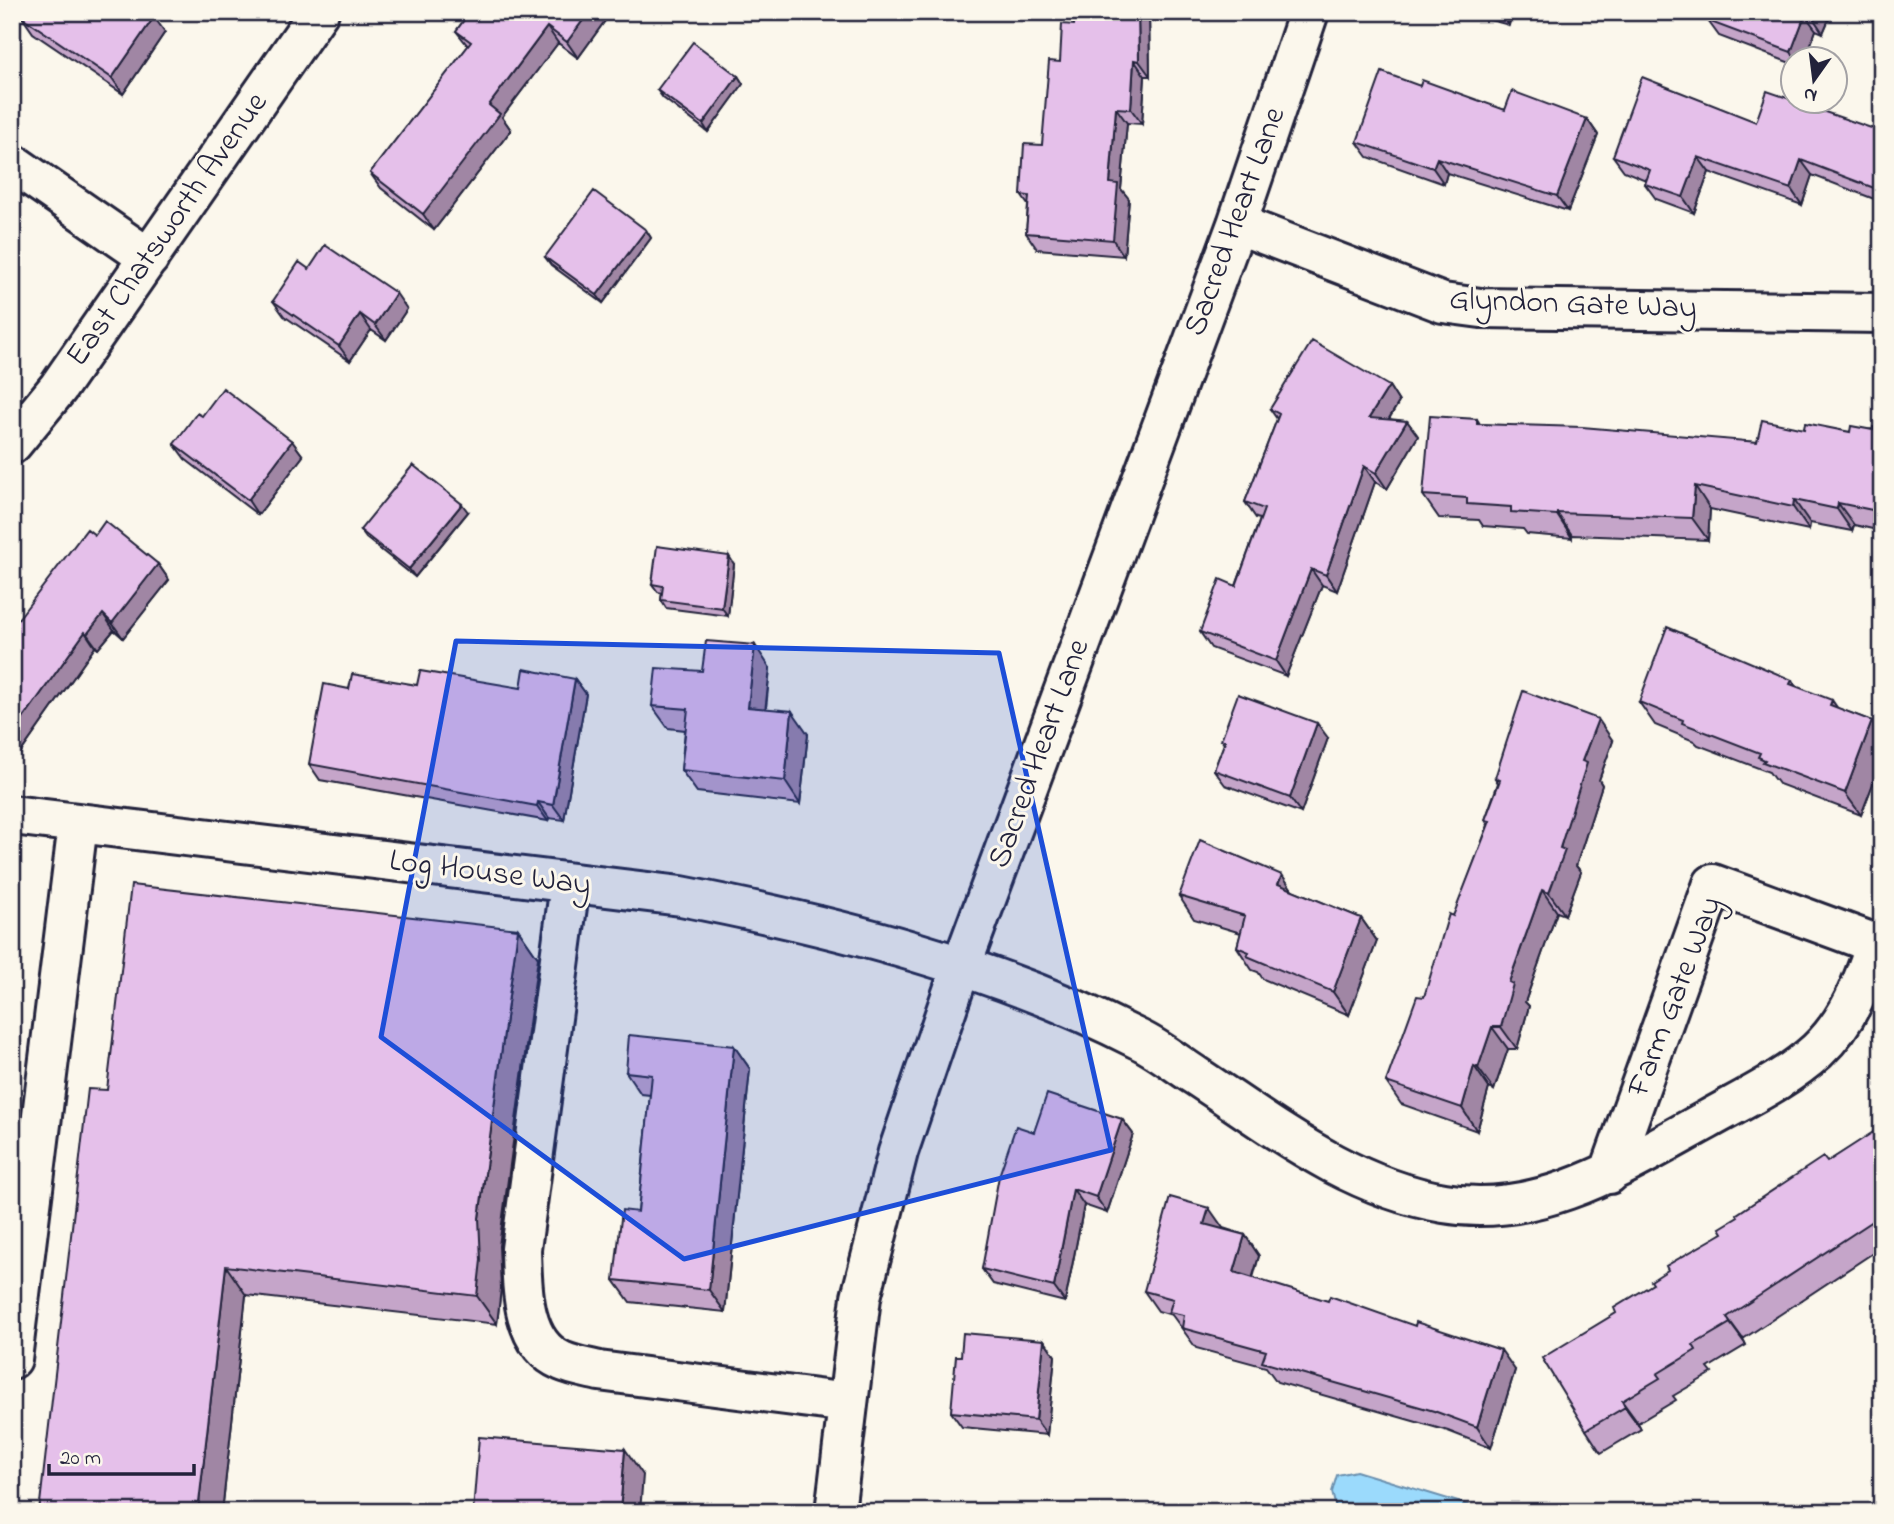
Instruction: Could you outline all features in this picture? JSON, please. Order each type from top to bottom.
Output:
[{"type":"street","name":"East Chatsworth Avenue","points":[[12,444],[58,388],[319,12]]},
{"type":"street","name":"Sacred Heart Lane","points":[[835,1512],[861,1297],[888,1192],[961,967],[1237,224],[1309,12]]},
{"type":"street","points":[[12,163],[149,258]]},
{"type":"street","name":"Glyndon Gate Way","points":[[1237,224],[1405,289],[1455,304],[1481,308],[1882,313]]},
{"type":"street","name":"Log House Way","points":[[12,815],[681,896],[769,913],[961,967]]},
{"type":"street","points":[[12,1359],[78,824]]},
{"type":"street","points":[[570,884],[521,1249],[522,1289],[532,1329],[542,1346],[560,1361],[599,1371],[848,1403]]},
{"type":"street","name":"Farm Gate Way","points":[[961,967],[1070,1007],[1142,1041],[1328,1162],[1387,1191],[1447,1204],[1497,1206],[1545,1198],[1609,1174],[1784,1076],[1817,1051],[1844,1020],[1857,998],[1876,944],[1713,884],[1609,1174]]},
{"type":"highlighted area","points":[[456,641],[999,653],[1111,1150],[684,1259],[381,1037]]},
{"type":"water","points":[[1356,1471],[1491,1512],[1337,1512],[1332,1492],[1337,1475]]},
{"type":"building","points":[[26,12],[147,12],[154,17],[112,78],[22,17]]},
{"type":"building","points":[[470,12],[589,12],[567,42],[547,27],[489,105],[500,114],[423,214],[370,173],[471,42],[456,31]]},
{"type":"building","points":[[1075,12],[1138,12],[1139,61],[1134,60],[1131,109],[1116,108],[1110,183],[1118,184],[1113,240],[1026,233],[1029,196],[1021,195],[1024,144],[1042,145],[1049,61],[1060,62],[1062,24],[1074,25]]},
{"type":"building","points":[[1712,12],[1815,12],[1813,18],[1805,15],[1793,46],[1778,47],[1708,21]]},
{"type":"building","points":[[693,42],[738,76],[703,124],[657,90]]},
{"type":"building","points":[[1382,72],[1420,86],[1422,80],[1505,110],[1512,91],[1587,119],[1557,196],[1437,158],[1433,168],[1357,142]]},
{"type":"building","points":[[1642,77],[1756,122],[1767,91],[1778,95],[1778,116],[1836,116],[1877,130],[1882,118],[1882,191],[1801,160],[1791,189],[1698,157],[1683,197],[1645,184],[1650,170],[1613,156]]},
{"type":"building","points":[[594,191],[646,230],[597,295],[545,257]]},
{"type":"building","points":[[325,245],[396,293],[375,325],[360,314],[339,346],[273,301],[299,262],[309,269]]},
{"type":"building","points":[[1312,341],[1389,386],[1369,418],[1407,421],[1376,473],[1364,466],[1326,575],[1311,569],[1276,661],[1200,632],[1220,579],[1236,586],[1264,509],[1245,502],[1279,414],[1270,409]]},
{"type":"building","points":[[223,388],[292,441],[248,500],[174,444],[197,413],[202,416]]},
{"type":"building","points":[[1430,416],[1477,419],[1477,424],[1582,427],[1757,442],[1762,420],[1804,429],[1805,423],[1850,432],[1851,426],[1873,430],[1873,427],[1882,428],[1882,512],[1838,503],[1837,509],[1794,500],[1793,507],[1695,486],[1692,518],[1511,512],[1511,507],[1467,504],[1467,498],[1423,495]]},
{"type":"building","points":[[413,465],[462,504],[409,569],[360,530]]},
{"type":"building","points":[[105,521],[158,564],[112,623],[103,614],[87,634],[85,632],[12,734],[12,627],[87,529],[95,535]]},
{"type":"building","points":[[657,546],[729,556],[722,608],[661,600],[663,586],[652,584]]},
{"type":"building","points":[[1667,627],[1792,680],[1790,684],[1832,700],[1830,705],[1872,721],[1845,793],[1763,762],[1765,760],[1758,757],[1760,753],[1682,723],[1683,720],[1639,702]]},
{"type":"building","points":[[706,641],[755,645],[748,707],[792,711],[785,781],[681,770],[688,709],[652,706],[656,668],[702,671]]},
{"type":"building","points":[[524,669],[575,679],[553,805],[538,802],[537,806],[309,764],[324,684],[349,689],[352,674],[417,685],[420,671],[521,688]]},
{"type":"building","points":[[1523,691],[1598,719],[1582,761],[1587,763],[1560,848],[1565,850],[1549,893],[1542,890],[1509,982],[1513,984],[1501,1027],[1492,1027],[1478,1068],[1474,1066],[1462,1108],[1386,1082],[1417,996],[1424,997],[1449,914],[1453,916],[1490,821],[1485,820],[1500,780],[1495,778]]},
{"type":"building","points":[[1238,694],[1317,723],[1290,798],[1214,770],[1225,741],[1221,740]]},
{"type":"building","points":[[1200,840],[1282,875],[1278,884],[1361,918],[1333,992],[1247,956],[1249,952],[1237,947],[1245,916],[1179,896]]},
{"type":"building","points":[[131,885],[518,929],[479,1218],[481,1260],[477,1296],[226,1266],[198,1512],[39,1512],[88,1089],[107,1090]]},
{"type":"building","points":[[629,1035],[734,1046],[709,1290],[614,1280],[622,1210],[638,1212],[652,1075],[626,1072]]},
{"type":"building","points":[[1047,1094],[1122,1119],[1096,1197],[1073,1189],[1054,1287],[982,1269],[999,1176],[1016,1126],[1034,1132]]},
{"type":"building","points":[[1881,1127],[1882,1215],[1727,1317],[1730,1323],[1693,1345],[1696,1350],[1657,1374],[1660,1378],[1622,1401],[1625,1407],[1586,1430],[1542,1358],[1616,1313],[1614,1308],[1653,1284],[1651,1281],[1668,1270],[1666,1266],[1723,1233],[1720,1228],[1738,1217],[1737,1214],[1823,1157],[1827,1162]]},
{"type":"building","points":[[1170,1197],[1209,1208],[1204,1224],[1245,1235],[1234,1272],[1328,1301],[1330,1296],[1415,1326],[1416,1322],[1501,1350],[1477,1427],[1434,1411],[1262,1362],[1266,1351],[1182,1328],[1184,1315],[1169,1312],[1173,1299],[1144,1291]]},
{"type":"building","points":[[963,1333],[1044,1340],[1036,1420],[951,1412],[956,1356],[961,1356]]},
{"type":"building","points":[[479,1437],[625,1449],[620,1512],[473,1512]]}]
